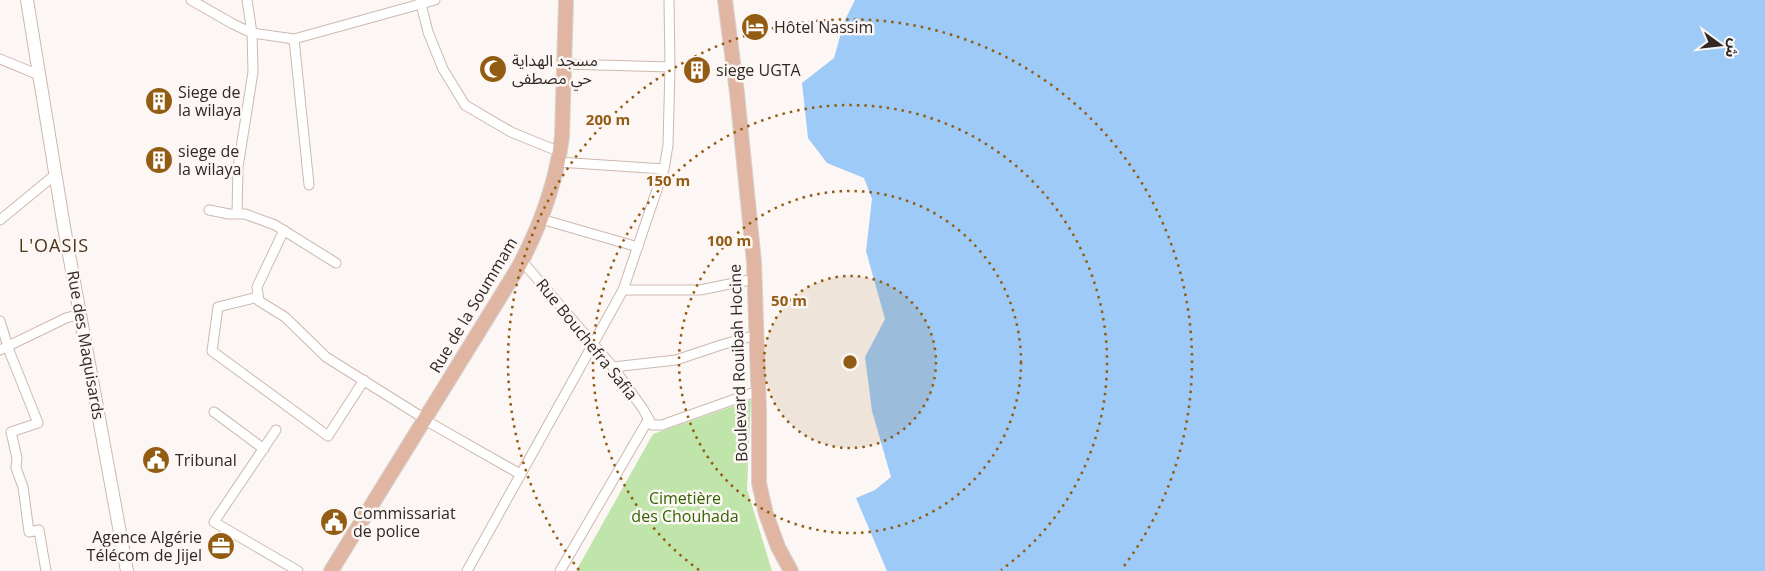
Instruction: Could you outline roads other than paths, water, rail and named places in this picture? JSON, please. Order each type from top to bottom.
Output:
[{"type":"main road","name":"Rue des Maquisards","points":[[27,0],[80,314],[127,571]]},
{"type":"main road","name":"Rue de la Soummam","points":[[331,571],[522,260],[541,219],[559,157],[566,0]]},
{"type":"main road","name":"Boulevard Rouibah Hocine","points":[[725,0],[737,93],[754,279],[759,483],[766,514],[778,547],[791,571]]},
{"type":"street","points":[[191,0],[252,33],[294,40],[420,2],[435,0]]},
{"type":"street","points":[[237,214],[238,167],[253,72],[252,33],[247,0]]},
{"type":"street","points":[[468,571],[623,290],[664,168],[668,145],[669,0]]},
{"type":"street","points":[[420,2],[428,32],[442,69],[465,106],[559,157],[664,168]]},
{"type":"street","points":[[294,40],[309,185]]},
{"type":"street","points":[[0,59],[40,75]]},
{"type":"street","points":[[564,64],[670,67]]},
{"type":"street","points":[[0,220],[56,174]]},
{"type":"street","points":[[209,210],[229,214],[245,214],[276,225],[336,264]]},
{"type":"street","points":[[541,219],[638,247]]},
{"type":"street","points":[[284,230],[257,287],[259,301],[285,317],[326,357],[425,419],[520,474]]},
{"type":"street","name":"Rue Bouchefra Safia","points":[[522,260],[613,367],[643,409],[648,420]]},
{"type":"street","points":[[623,290],[700,290],[754,279]]},
{"type":"street","points":[[258,297],[218,307],[212,351],[328,436],[364,380]]},
{"type":"street","points":[[4,348],[66,318],[80,314]]},
{"type":"street","points":[[0,321],[4,348],[38,423],[10,432],[18,458],[16,468],[23,487],[29,532],[40,530],[46,571]]},
{"type":"street","points":[[613,367],[676,360],[756,335]]},
{"type":"street","points":[[560,571],[648,420],[652,425],[662,425],[758,390]]},
{"type":"street","points":[[214,412],[264,449]]},
{"type":"street","points":[[276,430],[214,522],[298,571]]},
{"type":"water","points":[[855,0],[1765,0],[1765,571],[887,571],[856,498],[875,490],[891,477],[872,411],[865,357],[885,319],[866,251],[872,199],[864,178],[827,163],[808,138],[802,83],[834,58],[844,22]]},
{"type":"place","name":"Hôtel Nassim","points":[[755,27]]},
{"type":"place","name":"مسجد الهداية حي مصطفى","points":[[493,69]]},
{"type":"place","name":"siege UGTA","points":[[697,70]]},
{"type":"place","name":"Siege de la wilaya","points":[[159,101]]},
{"type":"place","name":"siege de la wilaya","points":[[159,160]]},
{"type":"place","name":"Tribunal","points":[[156,460]]},
{"type":"place","name":"Commissariat de police","points":[[334,522]]},
{"type":"place","name":"Agence Algérie Télécom de Jijel","points":[[221,546]]},
{"type":"district","name":"L'OASIS","points":[[54,245]]},
{"type":"park label","name":"Cimetière des Chouhada","points":[[685,507]]}]
